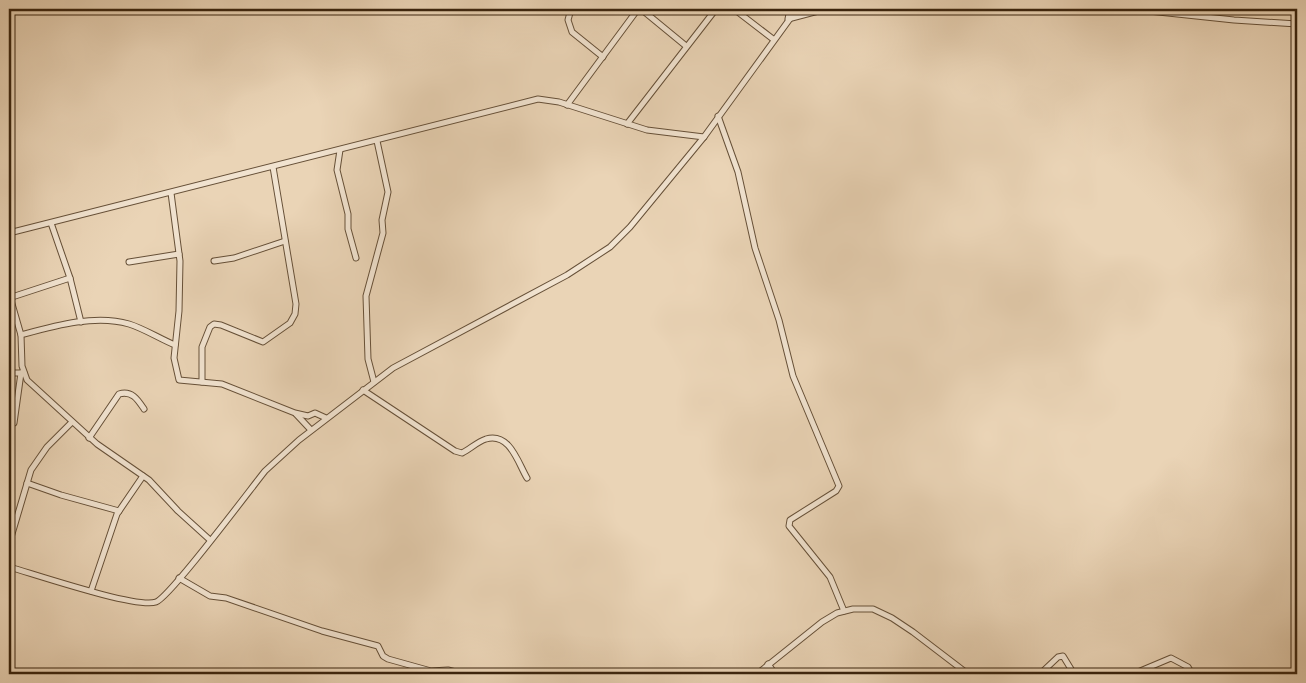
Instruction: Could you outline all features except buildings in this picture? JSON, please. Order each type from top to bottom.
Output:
[{"type":"street","points":[[572,9],[568,20],[572,32],[603,57]]},
{"type":"street","points":[[567,105],[640,9],[686,46]]},
{"type":"street","points":[[627,124],[716,9]]},
{"type":"street","points":[[734,9],[773,39]]},
{"type":"street","points":[[788,18],[790,9]]},
{"type":"street","points":[[9,567],[91,591],[148,603],[158,602],[165,596],[265,471],[280,455],[326,418],[374,382],[427,348],[567,275],[600,254],[630,227],[704,136],[788,18],[797,9]]},
{"type":"street","points":[[788,18],[826,9]]},
{"type":"street","points":[[1130,9],[1234,20],[1297,24]]},
{"type":"street","points":[[9,233],[107,207],[273,168],[538,99],[567,105],[627,124],[662,132],[704,136]]},
{"type":"street","points":[[718,116],[738,172],[756,248],[779,320],[793,376],[839,486],[836,491],[790,520],[789,526],[830,577],[844,611]]},
{"type":"street","points":[[374,382],[368,359],[366,296],[383,233],[383,213],[388,192],[376,141]]},
{"type":"street","points":[[340,150],[337,170],[348,214],[348,229],[356,258]]},
{"type":"street","points":[[202,382],[202,347],[210,327],[214,324],[264,342],[290,324],[295,314],[296,304],[273,168]]},
{"type":"street","points":[[171,193],[179,254],[179,311],[175,345],[175,367],[180,380],[222,384],[295,413],[308,416],[315,413],[326,418]]},
{"type":"street","points":[[52,222],[70,278],[81,322]]},
{"type":"street","points":[[214,261],[229,259],[285,241]]},
{"type":"street","points":[[130,262],[179,254]]},
{"type":"street","points":[[14,423],[22,373],[21,335],[9,298],[49,283],[70,278]]},
{"type":"street","points":[[21,335],[81,322],[127,323],[175,345]]},
{"type":"street","points":[[9,373],[22,373]]},
{"type":"street","points":[[22,373],[27,380],[89,438],[143,476],[210,540]]},
{"type":"street","points":[[363,390],[455,451],[466,451],[485,440],[496,439],[501,441],[513,451],[527,478]]},
{"type":"street","points":[[89,438],[111,403],[119,394],[123,392],[134,396],[144,409]]},
{"type":"street","points":[[295,413],[311,430]]},
{"type":"street","points":[[9,544],[27,483],[37,459],[72,422]]},
{"type":"street","points":[[91,591],[119,511],[143,476]]},
{"type":"street","points":[[27,483],[66,497],[100,504],[119,511]]},
{"type":"street","points":[[179,578],[210,596],[226,598],[378,646],[383,656],[388,659],[431,671],[463,674]]},
{"type":"street","points":[[757,674],[822,622],[844,611],[873,609],[892,618],[913,632],[968,674]]},
{"type":"street","points":[[1040,674],[1058,657],[1062,656],[1074,674]]},
{"type":"street","points":[[1133,674],[1171,658],[1188,667],[1192,674]]},
{"type":"street","points":[[768,664],[775,674]]}]
